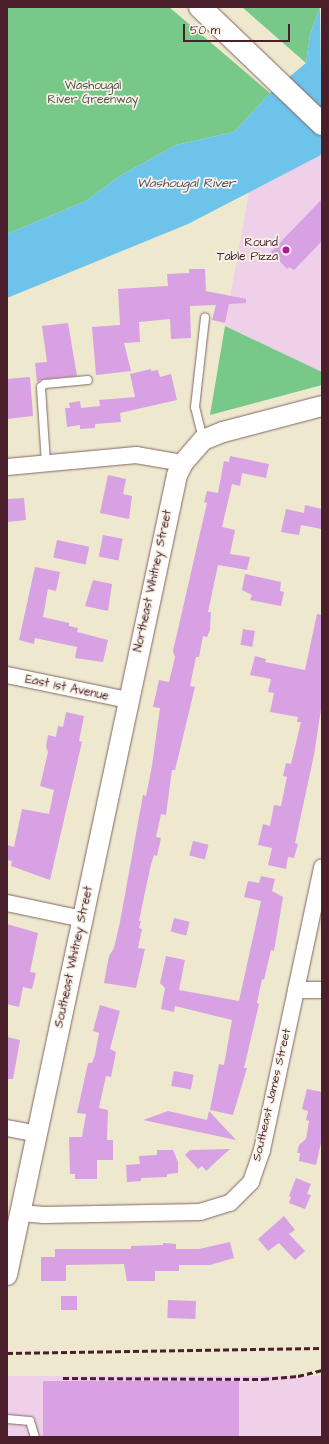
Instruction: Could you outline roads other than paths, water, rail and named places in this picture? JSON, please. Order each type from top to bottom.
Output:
[{"type":"main road","points":[[204,10],[322,124]]},
{"type":"street","points":[[7,467],[136,455],[183,464],[204,440],[223,432],[322,406]]},
{"type":"street","name":"Northeast Whitney Street","points":[[128,700],[173,492],[183,464]]},
{"type":"street","name":"East 1st Avenue","points":[[7,675],[128,700]]},
{"type":"street","name":"Southeast Whitney Street","points":[[7,1275],[128,700]]},
{"type":"street","name":"Southeast James Street","points":[[21,1213],[44,1215],[200,1212],[230,1202],[251,1182],[262,1150],[322,867]]},
{"type":"street","points":[[7,903],[82,919]]},
{"type":"street","points":[[296,990],[322,990]]},
{"type":"street","points":[[7,1128],[37,1134]]},
{"type":"lane","points":[[204,440],[195,407],[205,318]]},
{"type":"lane","points":[[46,463],[41,387],[45,384],[88,380]]},
{"type":"lane","points":[[7,1419],[30,1421],[35,1437]]},
{"type":"water","name":"Washougal River","points":[[320,7],[322,153],[319,156],[188,224],[7,298],[7,234],[86,201],[120,176],[176,145],[234,132],[270,93],[306,63],[310,35]]},
{"type":"railway","points":[[7,1353],[322,1348]]},
{"type":"railway","points":[[63,1378],[263,1379],[298,1376],[322,1370]]},
{"type":"place","name":"Round Table Pizza","points":[[286,250]]},
{"type":"park label","name":"Washougal River Greenway","points":[[93,93]]}]
